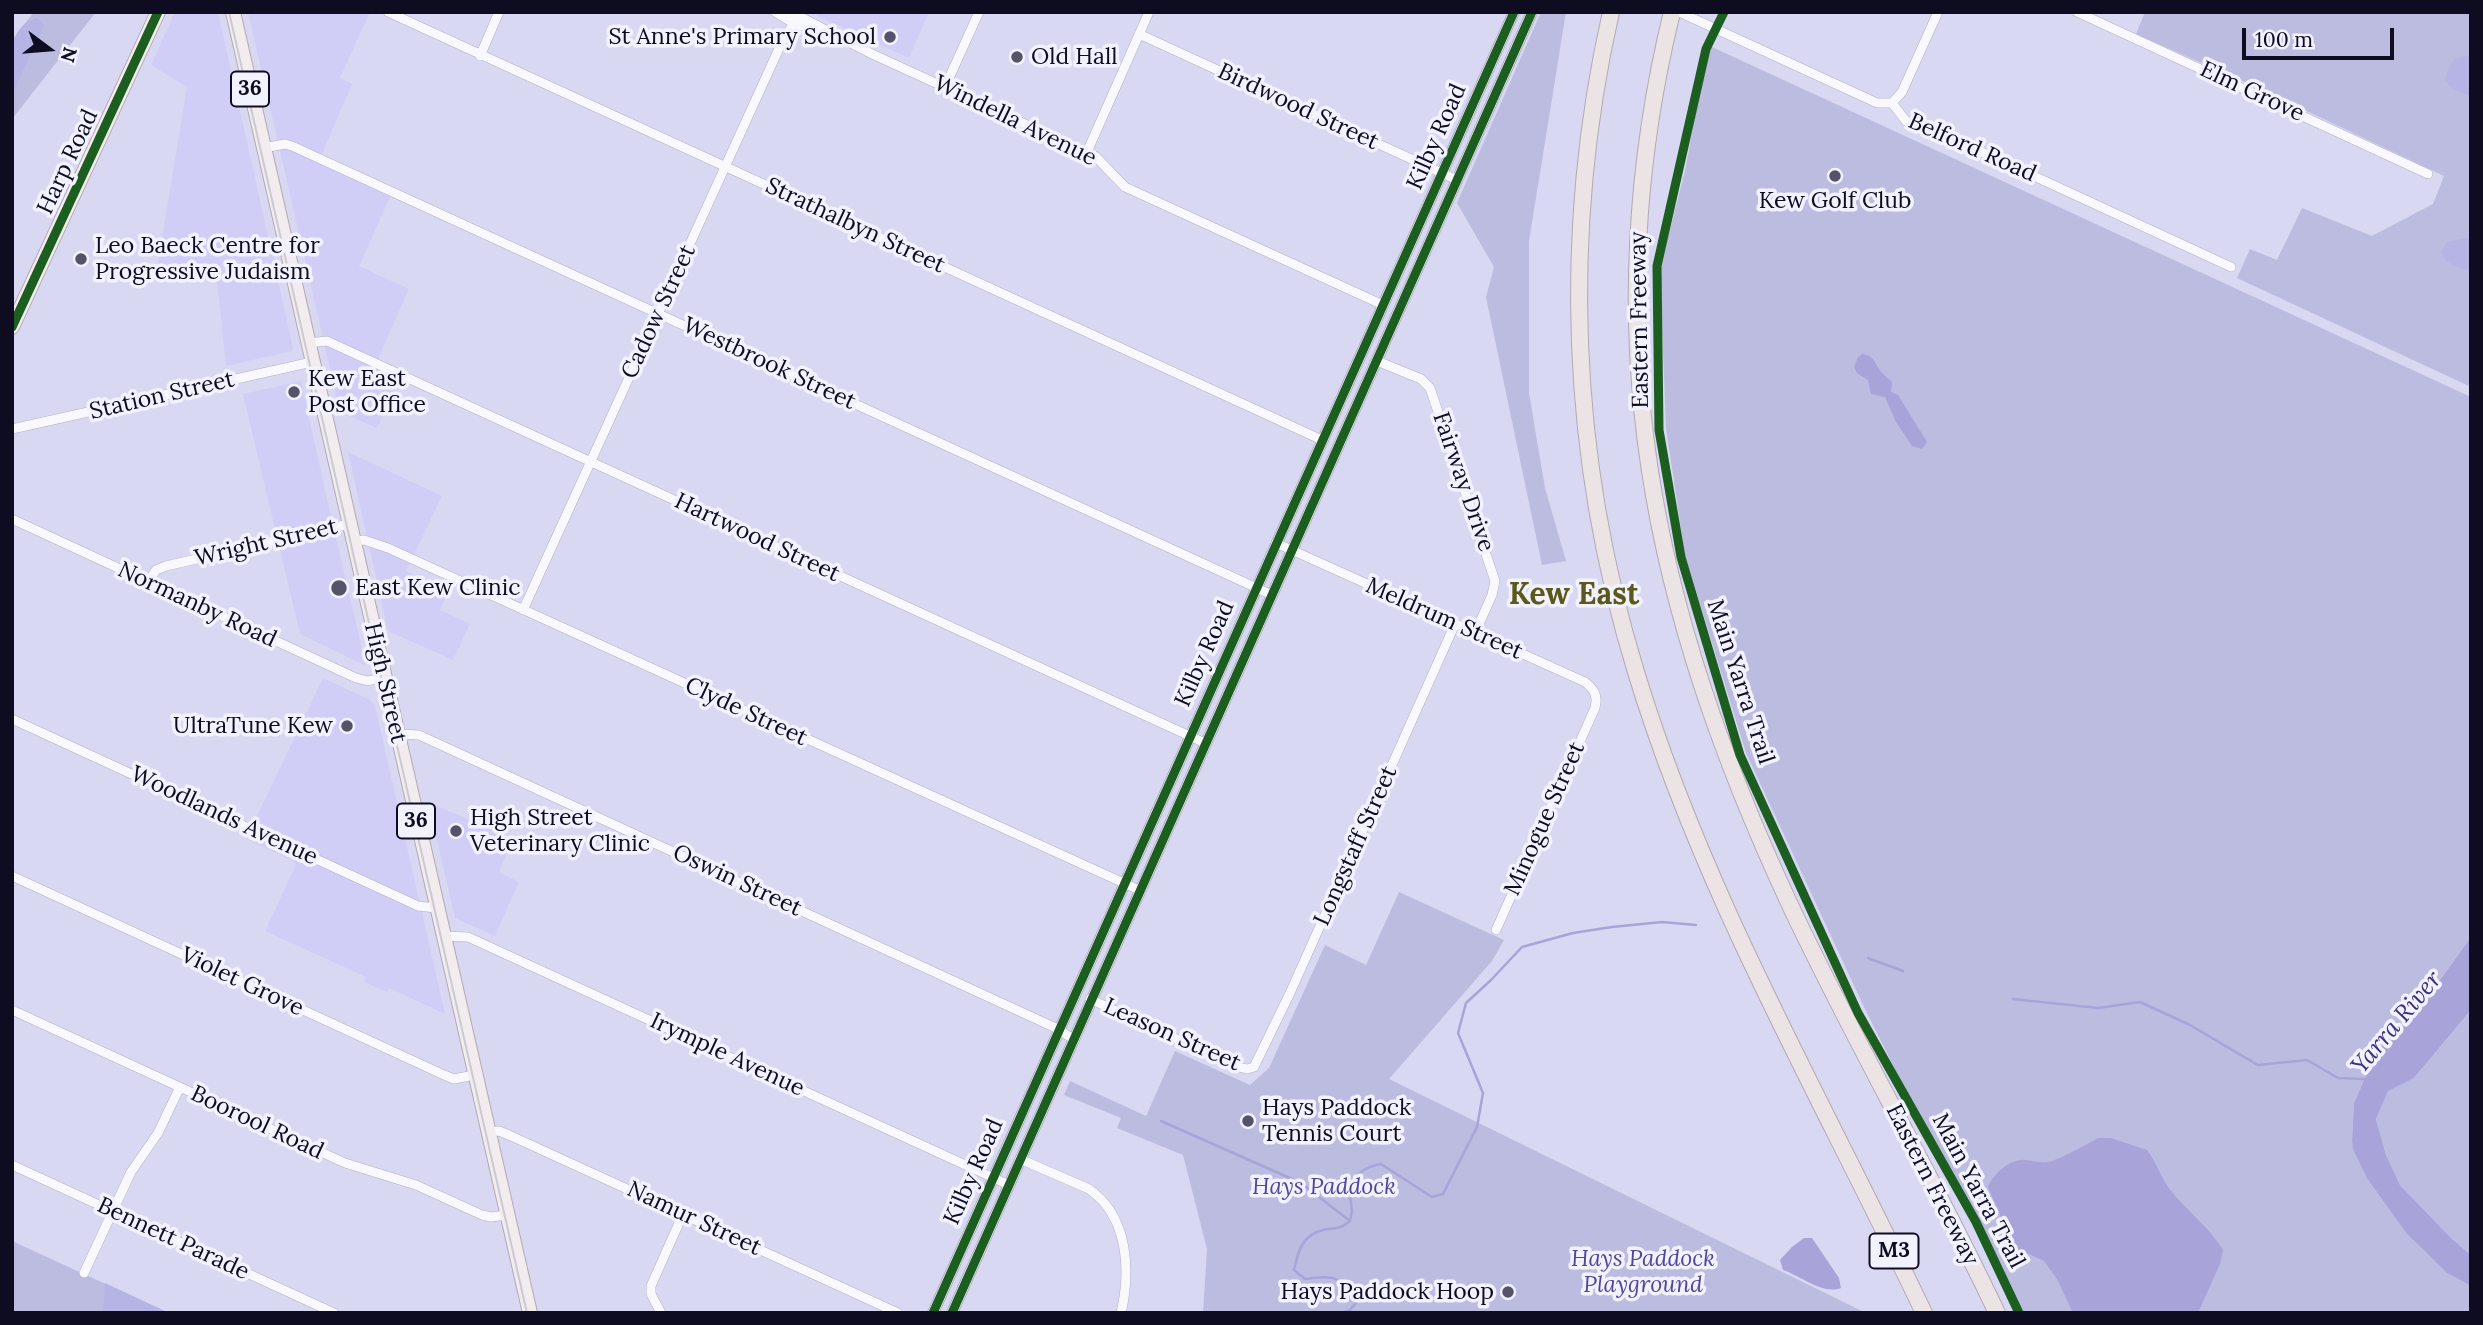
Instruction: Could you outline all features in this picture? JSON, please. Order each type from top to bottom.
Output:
[{"type":"highway","name":"M3","points":[[1612,12],[1595,89],[1588,142],[1582,195],[1578,284],[1584,420],[1608,569],[1636,674],[1691,824],[1762,986],[1924,1313]]},
{"type":"highway","name":"Eastern Freeway","points":[[1672,12],[1649,118],[1638,224],[1636,287],[1636,338],[1646,454],[1668,570],[1695,665],[1721,742],[1764,848],[1828,981],[1997,1313]]},
{"type":"highway","points":[[1864,1189],[1913,1313]]},
{"type":"main road","name":"Harp Road","points":[[12,327],[158,12]]},
{"type":"main road","name":"High Street","points":[[233,12],[530,1313]]},
{"type":"street","name":"Strathalbyn Street","points":[[388,12],[1322,440]]},
{"type":"street","points":[[480,56],[499,12]]},
{"type":"street","name":"Windella Avenue","points":[[775,12],[796,16],[1087,152],[1100,159],[1125,187],[1382,305]]},
{"type":"street","points":[[945,87],[979,12]]},
{"type":"street","points":[[1087,152],[1149,12]]},
{"type":"street","name":"Kilby Road","points":[[933,1313],[1514,12]]},
{"type":"street","name":"Kilby Road","points":[[952,1313],[1532,12]]},
{"type":"street","name":"Belford Road","points":[[1679,12],[1877,103],[1892,103],[1906,121],[1932,128],[2231,267]]},
{"type":"street","points":[[1892,103],[1902,92],[1938,12]]},
{"type":"street","name":"Elm Grove","points":[[2077,12],[2428,174]]},
{"type":"street","name":"Cadow Street","points":[[523,610],[796,16]]},
{"type":"street","name":"Birdwood Street","points":[[1139,34],[1457,180]]},
{"type":"street","name":"Westbrook Street","points":[[264,148],[285,144],[292,146],[1272,595]]},
{"type":"street","name":"Hartwood Street","points":[[308,343],[327,341],[1205,743]]},
{"type":"street","name":"Fairway Drive","points":[[1377,360],[1424,381],[1430,388],[1495,581],[1492,595],[1475,633]]},
{"type":"street","name":"Station Street","points":[[12,429],[312,362]]},
{"type":"street","name":"Normanby Road","points":[[12,519],[356,678],[368,681],[384,677]]},
{"type":"street","name":"Wright Street","points":[[148,582],[153,573],[166,566],[349,524]]},
{"type":"street","name":"Clyde Street","points":[[353,541],[364,540],[388,548],[1139,890]]},
{"type":"street","name":"Meldrum Street","points":[[1276,543],[1585,682],[1597,696],[1595,708]]},
{"type":"street","name":"Longstaff Street","points":[[1254,1067],[1285,1004],[1455,624]]},
{"type":"street","name":"Minogue Street","points":[[1496,930],[1595,708]]},
{"type":"street","name":"Woodlands Avenue","points":[[12,719],[418,906],[436,908]]},
{"type":"street","name":"Oswin Street","points":[[397,734],[419,735],[1058,1029],[1073,1040]]},
{"type":"street","name":"Violet Grove","points":[[12,876],[444,1075],[454,1079],[474,1075]]},
{"type":"street","name":"Irymple Avenue","points":[[443,936],[468,937],[1009,1185]]},
{"type":"street","name":"Leason Street","points":[[1090,999],[1235,1066],[1247,1069],[1254,1067]]},
{"type":"street","name":"Boorool Road","points":[[12,1010],[345,1163],[416,1185],[482,1215],[507,1215]]},
{"type":"street","points":[[84,1273],[131,1172],[158,1133],[180,1087]]},
{"type":"street","name":"Namur Street","points":[[487,1132],[499,1131],[509,1135],[898,1313]]},
{"type":"street","points":[[1020,1159],[1089,1189],[1110,1210],[1120,1233],[1126,1261],[1121,1313]]},
{"type":"street","name":"Bennett Parade","points":[[12,1165],[334,1313]]},
{"type":"street","points":[[661,1313],[651,1294],[652,1286],[683,1214]]},
{"type":"shaded area","points":[[175,12],[218,12],[292,351],[226,366],[214,269],[155,281],[187,87],[151,65]]},
{"type":"shaded area","points":[[248,12],[370,12],[340,78],[352,84],[318,163],[390,197],[359,266],[409,289],[379,356],[379,371],[376,377],[396,386],[377,428],[340,412]]},
{"type":"shaded area","name":"St Anne's Primary School","points":[[816,12],[929,12],[909,58],[817,16]]},
{"type":"shaded area","points":[[36,18],[44,26],[12,94],[11,61],[14,40],[26,23]]},
{"type":"shaded area","points":[[2471,55],[2471,96],[2453,89],[2445,80],[2455,59]]},
{"type":"shaded area","points":[[2471,238],[2471,271],[2456,267],[2441,251],[2447,242]]},
{"type":"shaded area","points":[[1862,354],[1873,359],[1880,371],[1892,382],[1891,392],[1898,395],[1927,442],[1922,449],[1912,446],[1896,422],[1885,397],[1871,394],[1868,380],[1857,373],[1854,367]]},
{"type":"shaded area","points":[[301,381],[366,666],[300,634],[243,394]]},
{"type":"shaded area","points":[[348,452],[442,496],[406,571],[448,592],[440,610],[470,624],[453,660],[388,631]]},
{"type":"shaded area","points":[[323,678],[370,700],[375,706],[445,1014],[389,988],[387,992],[364,982],[366,977],[265,931],[296,865],[293,861],[246,839]]},
{"type":"shaded area","points":[[428,802],[513,839],[499,872],[519,882],[495,936],[455,918]]},
{"type":"shaded area","points":[[2471,937],[2471,1010],[2414,1078],[2388,1091],[2376,1119],[2386,1155],[2400,1185],[2471,1255],[2471,1286],[2447,1273],[2407,1234],[2367,1178],[2353,1149],[2352,1140],[2354,1103],[2376,1053],[2443,976]]},
{"type":"shaded area","points":[[2098,1138],[2111,1138],[2147,1150],[2168,1187],[2223,1250],[2220,1264],[2198,1313],[2073,1313],[2057,1279],[2044,1261],[2014,1247],[1988,1187],[1994,1177],[2015,1161],[2052,1161]]},
{"type":"shaded area","points":[[1804,1238],[1812,1238],[1839,1278],[1841,1288],[1819,1287],[1783,1270],[1780,1260]]},
{"type":"shaded area","points":[[105,1283],[169,1313],[103,1313]]},
{"type":"green space","points":[[34,12],[96,12],[12,119],[12,40]]},
{"type":"green space","points":[[1541,12],[1566,12],[1529,241],[1529,393],[1545,488],[1566,561],[1542,565],[1486,297],[1494,267],[1457,203]]},
{"type":"green space","points":[[2145,12],[2471,12],[2471,387],[2237,278],[2250,249],[2277,260],[2302,208],[2372,236],[2433,204],[2444,176],[2256,87],[2136,34]]},
{"type":"green space","name":"Kew Golf Club","points":[[1712,47],[2471,397],[2471,937],[2443,976],[2376,1053],[2354,1103],[2352,1140],[2407,1234],[2447,1273],[2471,1286],[2471,1313],[2017,1313],[1864,1007],[1746,753],[1685,555],[1666,428],[1660,269],[1685,171],[1702,79]]},
{"type":"green space","name":"Hays Paddock","points":[[1399,892],[1504,940],[1492,961],[1389,1079],[1866,1313],[1203,1313],[1207,1249],[1183,1155],[1117,1128],[1121,1118],[1064,1095],[1070,1081],[1146,1116],[1175,1051],[1250,1085],[1269,1068],[1325,945],[1366,965]]},
{"type":"green space","points":[[2471,1010],[2471,1255],[2400,1185],[2386,1155],[2376,1119],[2388,1090],[2414,1078]]},
{"type":"green space","points":[[12,1241],[169,1313],[12,1313]]},
{"type":"waterway","points":[[1342,1313],[1350,1310],[1356,1303],[1356,1293],[1333,1278],[1305,1279],[1294,1270],[1299,1250],[1316,1232],[1340,1227],[1350,1221],[1352,1211],[1349,1186],[1358,1174],[1370,1167],[1381,1164],[1432,1197],[1443,1194],[1477,1127],[1483,1093],[1458,1033],[1466,1003],[1522,947],[1573,933],[1612,927],[1662,922],[1696,925]]},
{"type":"waterway","points":[[1868,958],[1903,971]]},
{"type":"waterway","name":"Yarra River","points":[[2013,999],[2098,1008],[2140,1002],[2188,1024],[2258,1065],[2307,1060],[2338,1078],[2365,1079]]},
{"type":"waterway","points":[[1161,1121],[1301,1183],[1350,1221]]},
{"type":"tram line","points":[[229,12],[527,1313]]},
{"type":"cycle path","points":[[12,327],[158,12]]},
{"type":"cycle path","points":[[933,1313],[1514,12]]},
{"type":"cycle path","points":[[952,1313],[1532,12]]},
{"type":"cycle path","name":"Main Yarra Trail","points":[[1724,12],[1706,49],[1657,266],[1659,430],[1681,557],[1740,755],[1858,1013],[1976,1222],[2019,1313]]},
{"type":"place","name":"St Anne's Primary School","points":[[890,37]]},
{"type":"place","name":"Old Hall","points":[[1017,57]]},
{"type":"place","name":"Kew Golf Club","points":[[1835,176]]},
{"type":"place","name":"Leo Baeck Centre for Progressive Judaism","points":[[81,259]]},
{"type":"place","name":"Kew East Post Office","points":[[294,392]]},
{"type":"place","name":"East Kew Clinic","points":[[339,588]]},
{"type":"place","name":"UltraTune Kew","points":[[347,726]]},
{"type":"place","name":"High Street Veterinary Clinic","points":[[456,831]]},
{"type":"place","name":"Hays Paddock Tennis Court","points":[[1248,1121]]},
{"type":"place","name":"Hays Paddock Hoop","points":[[1508,1292]]},
{"type":"district","name":"Kew East","points":[[1574,595]]},
{"type":"park label","name":"Hays Paddock Playground","points":[[1643,1272]]}]
